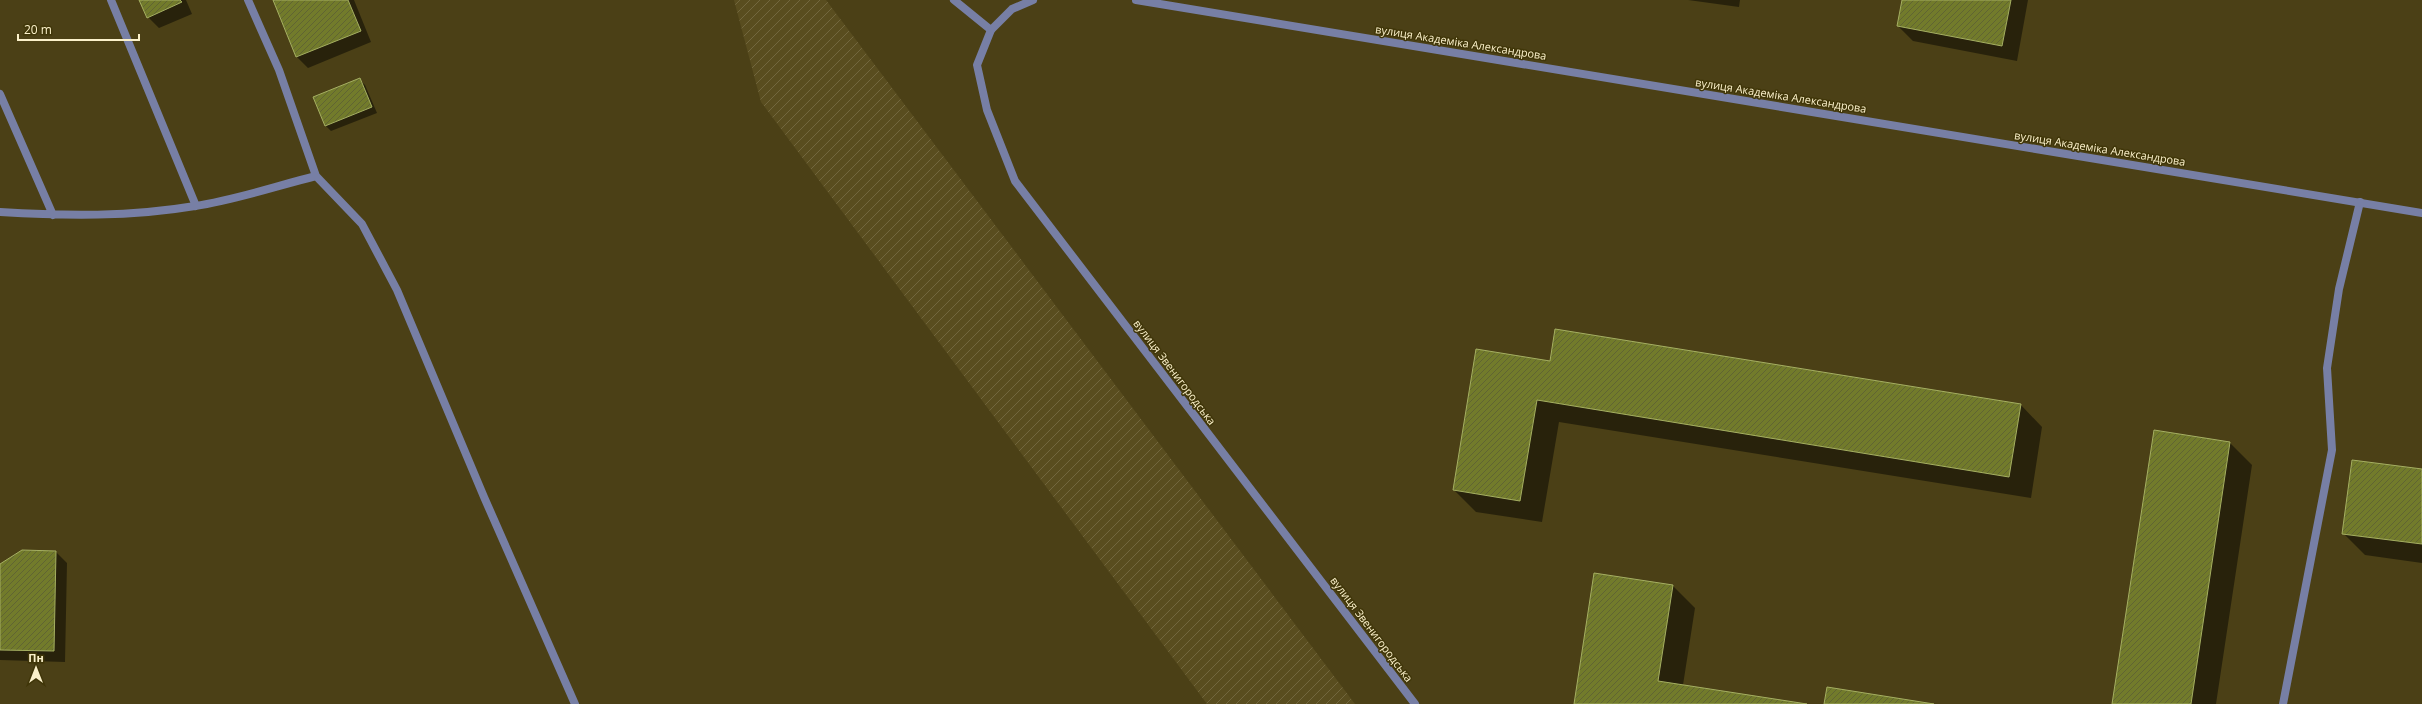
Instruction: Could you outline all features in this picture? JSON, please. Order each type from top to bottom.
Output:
[{"type":"street","points":[[111,0],[196,206]]},
{"type":"street","points":[[248,0],[278,70],[316,176],[362,224],[397,290],[484,497],[575,704]]},
{"type":"street","points":[[954,0],[991,30],[1012,8],[1034,0]]},
{"type":"street","name":"вулиця Академіка Александрова","points":[[1136,0],[2422,212]]},
{"type":"street","name":"вулиця Звенигородська","points":[[991,30],[977,65],[987,110],[1015,181],[1415,704]]},
{"type":"street","points":[[0,94],[53,215]]},
{"type":"street","points":[[0,212],[53,215],[120,214],[196,206],[316,176]]},
{"type":"street","points":[[2283,704],[2332,450],[2327,368],[2339,289],[2360,202]]},
{"type":"shaded area","points":[[734,0],[826,0],[1355,704],[1207,704],[761,102]]},
{"type":"building","points":[[139,0],[180,0],[182,2],[147,18]]},
{"type":"building","points":[[273,0],[348,0],[361,31],[296,57]]},
{"type":"building","points":[[1902,0],[2011,0],[2002,46],[1897,26]]},
{"type":"building","points":[[360,78],[372,107],[325,126],[313,97]]},
{"type":"building","points":[[1555,329],[2021,404],[2009,477],[1537,400],[1520,501],[1453,490],[1476,349],[1550,361]]},
{"type":"building","points":[[2154,430],[2230,442],[2191,704],[2112,704]]},
{"type":"building","points":[[2352,460],[2422,469],[2422,544],[2342,534]]},
{"type":"building","points":[[22,550],[56,551],[54,651],[0,650],[0,564]]},
{"type":"building","points":[[1594,573],[1673,585],[1658,681],[1807,704],[1574,704]]},
{"type":"building","points":[[1827,687],[1934,704],[1824,704]]}]
